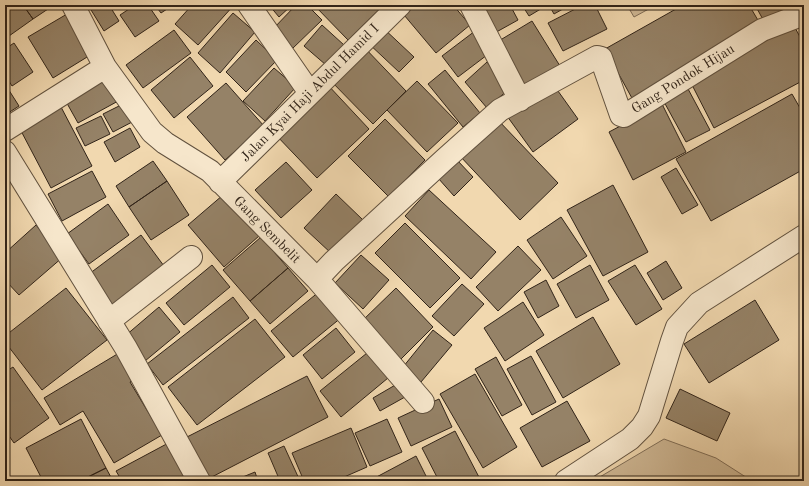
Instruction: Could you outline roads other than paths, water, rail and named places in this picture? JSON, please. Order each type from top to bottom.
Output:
[{"type":"street","name":"Gang Sembelit","points":[[73,5],[105,67],[152,132],[165,143],[210,171],[317,279],[423,402]]},
{"type":"street","points":[[249,5],[310,93]]},
{"type":"street","name":"Jalan Kyai Haji Abdul Hamid I","points":[[220,182],[400,5]]},
{"type":"street","points":[[471,5],[520,100]]},
{"type":"street","name":"Gang Pondok Hijau","points":[[317,279],[334,261],[500,110],[598,57],[600,58],[621,115],[624,116],[762,30],[804,14]]},
{"type":"street","points":[[5,130],[105,67]]},
{"type":"street","points":[[5,152],[126,348],[199,481]]},
{"type":"street","points":[[566,481],[630,439],[642,427],[649,416],[672,341],[678,327],[699,303],[804,236]]},
{"type":"street","points":[[109,320],[191,257]]}]
